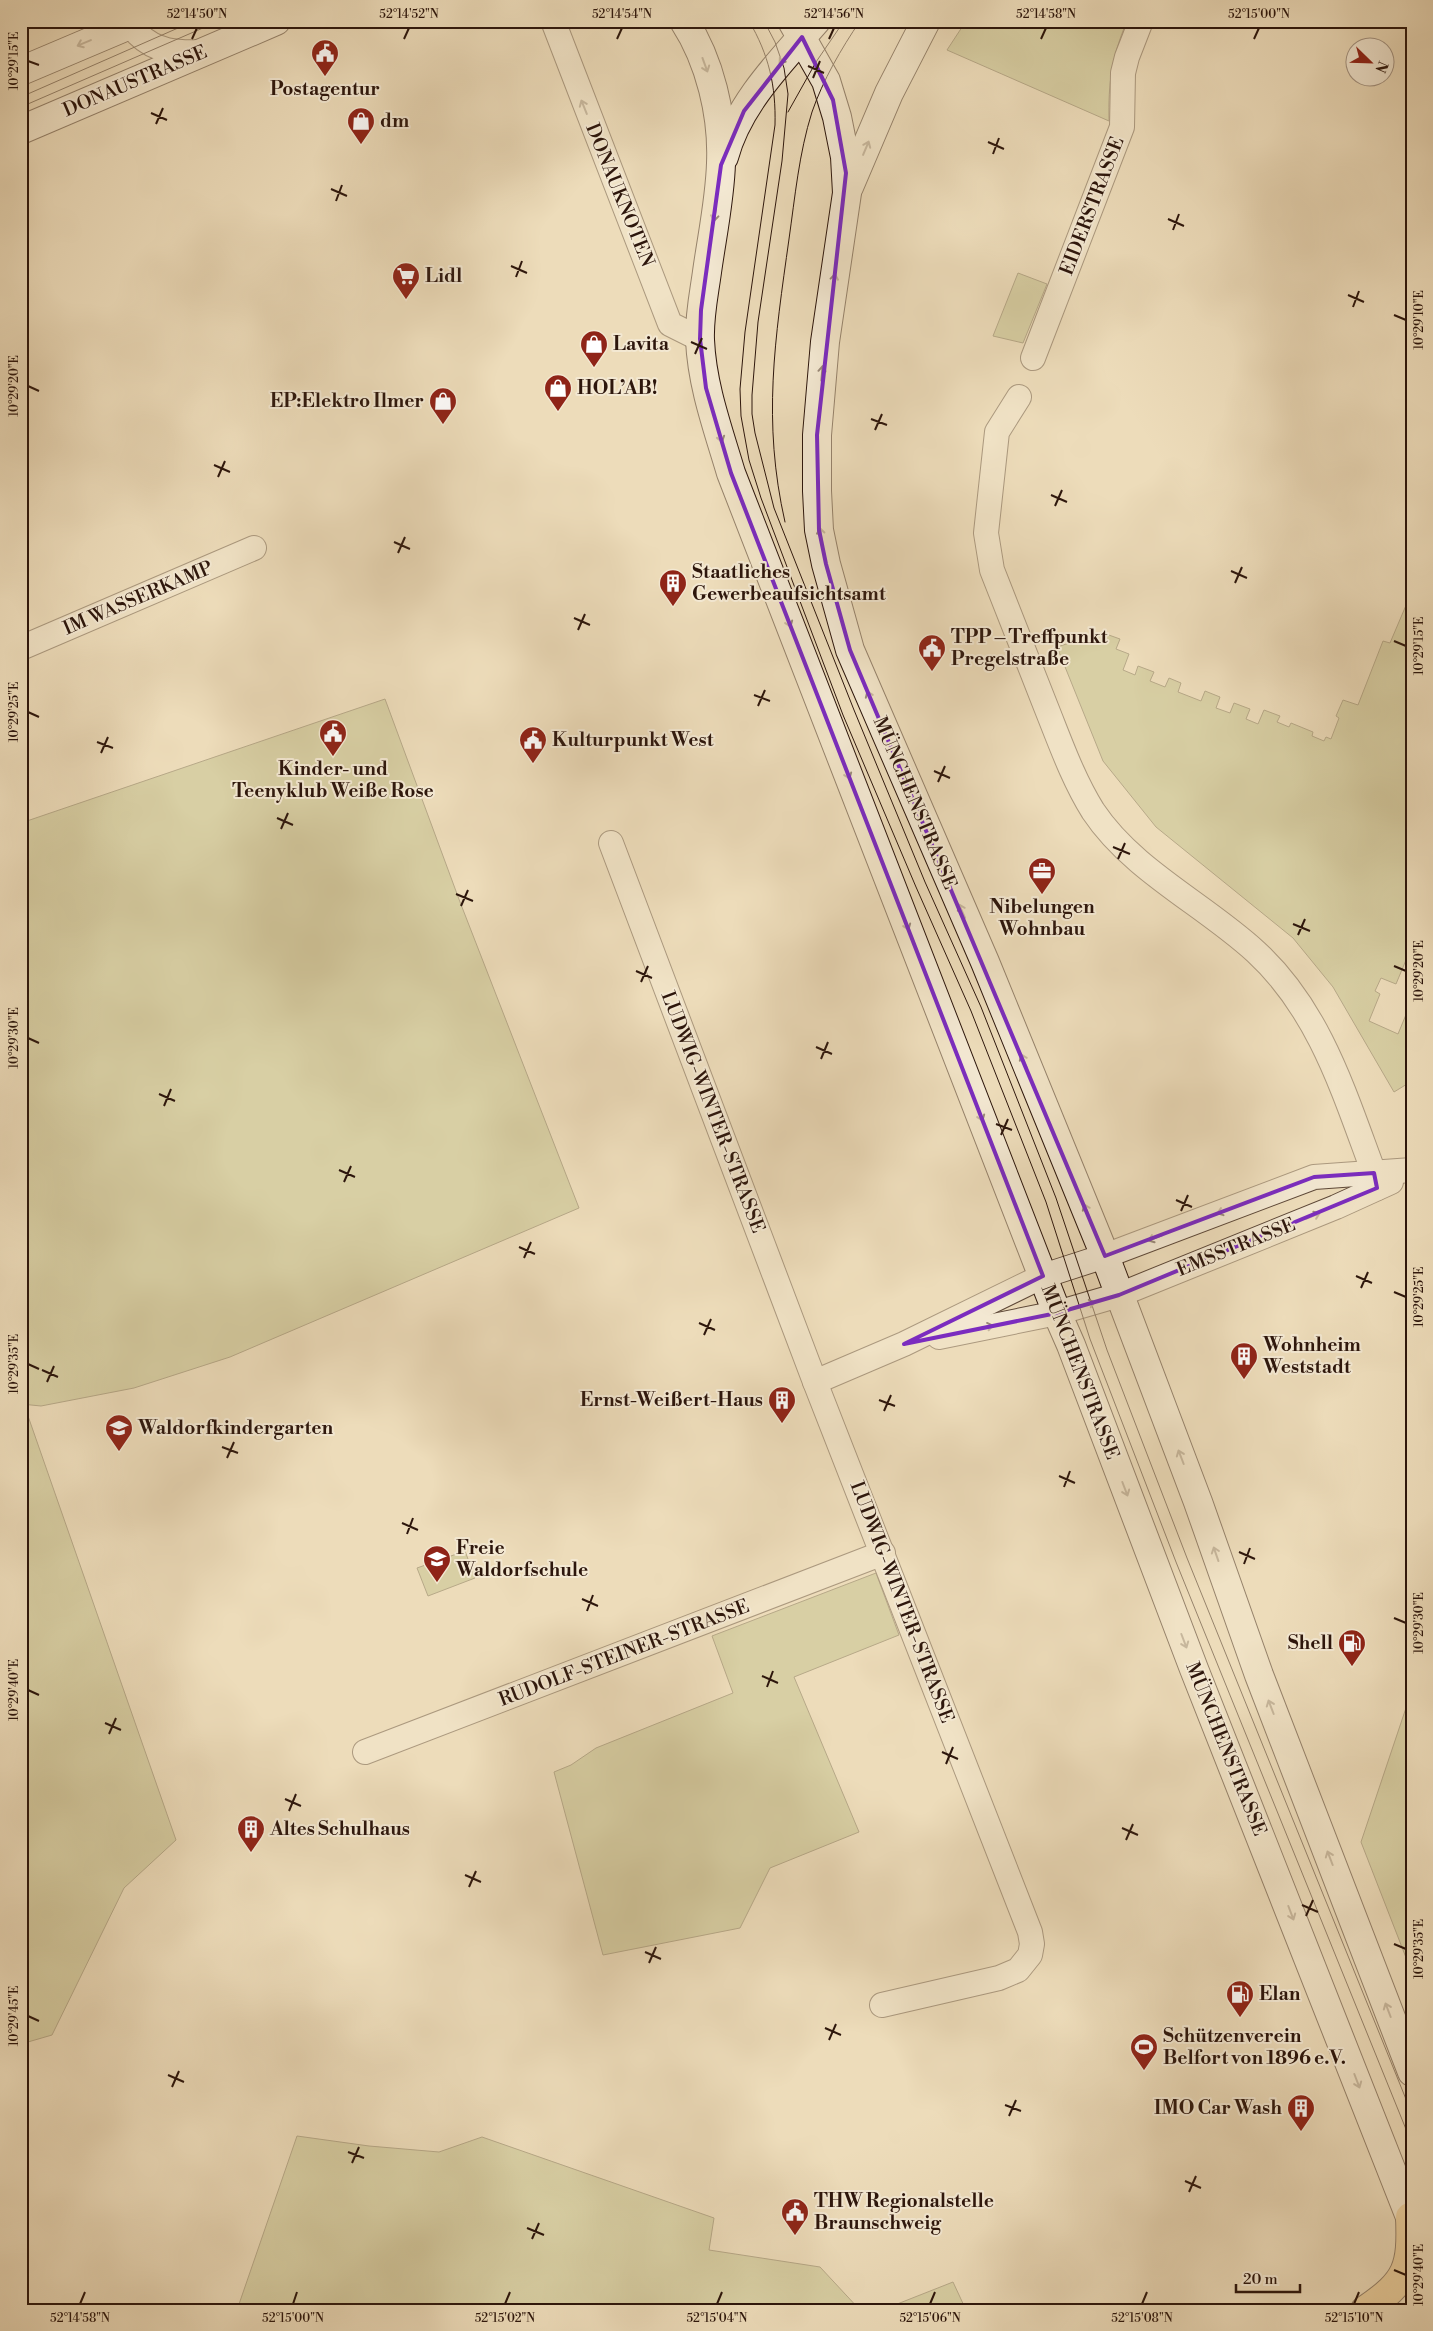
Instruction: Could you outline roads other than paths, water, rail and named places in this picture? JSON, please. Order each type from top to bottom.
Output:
[{"type":"highway","points":[[1366,2310],[1396,2286],[1408,2263],[1411,2244],[1411,2219]]},
{"type":"main road","name":"DONAUSTRASSE","points":[[21,130],[276,21]]},
{"type":"main road","points":[[684,21],[698,48],[713,92],[720,134],[721,166]]},
{"type":"main road","points":[[21,71],[132,23]]},
{"type":"main road","points":[[700,339],[701,310],[721,166],[728,143],[744,111],[803,26]]},
{"type":"main road","points":[[803,26],[833,100],[842,137],[847,192]]},
{"type":"main road","points":[[847,192],[890,93],[922,30]]},
{"type":"main road","name":"MÜNCHENSTRASSE","points":[[847,192],[827,329],[817,436],[819,530],[826,564],[850,650],[985,962],[1105,1256],[1195,1494],[1259,1675],[1412,2072]]},
{"type":"main road","name":"MÜNCHENSTRASSE","points":[[700,339],[706,388],[731,473],[1071,1345],[1194,1669],[1411,2219]]},
{"type":"street","name":"EIDERSTRASSE","points":[[1033,358],[1122,127],[1123,73],[1141,21]]},
{"type":"street","points":[[132,23],[146,42],[158,48],[183,53],[205,51]]},
{"type":"street","name":"DONAUKNOTEN","points":[[556,26],[670,324],[700,339]]},
{"type":"street","points":[[1019,397],[996,432],[988,504],[988,551],[992,570],[1068,763],[1094,811],[1109,831],[1136,857],[1255,951],[1301,1005],[1314,1024],[1328,1051],[1376,1181]]},
{"type":"street","name":"IM WASSERKAMP","points":[[21,648],[254,548]]},
{"type":"street","name":"LUDWIG-WINTER-STRASSE","points":[[611,843],[815,1382],[1030,1932],[1032,1944],[1030,1955],[1018,1970],[999,1978],[882,2005]]},
{"type":"street","name":"EMSSTRASSE","points":[[1057,1313],[1119,1295],[1376,1181],[1412,1171]]},
{"type":"street","name":"EMSSTRASSE","points":[[1105,1256],[1314,1178],[1376,1181]]},
{"type":"street","name":"MÜNCHENSTRASSE","points":[[1043,1276],[1105,1256]]},
{"type":"street","points":[[815,1382],[904,1344],[1043,1276]]},
{"type":"street","points":[[904,1344],[1057,1313]]},
{"type":"street","name":"RUDOLF-STEINER-STRASSE","points":[[365,1752],[883,1553]]},
{"type":"tram line","points":[[21,97],[194,21]]},
{"type":"tram line","points":[[21,107],[219,21]]},
{"type":"tram line","points":[[749,21],[762,46],[770,71],[775,111],[775,125],[745,332],[740,389],[741,416],[749,460],[761,498],[843,715],[971,1011],[1046,1202],[1090,1339],[1176,1562],[1412,2144]]},
{"type":"tram line","points":[[764,21],[775,42],[784,68],[788,94],[782,161],[758,322],[752,395],[755,433],[774,508],[925,882],[981,1007],[1056,1198],[1107,1350],[1187,1558],[1412,2114]]},
{"type":"tram line","points":[[788,112],[816,62],[844,21]]},
{"type":"tram line","points":[[785,522],[774,449],[773,380],[779,311],[798,175],[804,143],[816,100],[833,65],[860,21]]},
{"type":"place","name":"Postagentur","points":[[325,77]]},
{"type":"place","name":"dm","points":[[361,145]]},
{"type":"place","name":"Lidl","points":[[406,300]]},
{"type":"place","name":"Lavita","points":[[594,368]]},
{"type":"place","name":"HOL’AB!","points":[[558,412]]},
{"type":"place","name":"EP:Elektro Ilmer","points":[[443,425]]},
{"type":"place","name":"Staatliches Gewerbeaufsichtsamt","points":[[673,607]]},
{"type":"place","name":"TPP – Treffpunkt Pregelstraße","points":[[932,672]]},
{"type":"place","name":"Kinder- und Teenyklub Weiße Rose","points":[[333,757]]},
{"type":"place","name":"Kulturpunkt West","points":[[533,764]]},
{"type":"place","name":"Nibelungen Wohnbau","points":[[1042,895]]},
{"type":"place","name":"Wohnheim Weststadt","points":[[1244,1380]]},
{"type":"place","name":"Ernst-Weißert-Haus","points":[[782,1424]]},
{"type":"place","name":"Waldorfkindergarten","points":[[119,1452]]},
{"type":"place","name":"Freie Waldorfschule","points":[[437,1583]]},
{"type":"place","name":"Shell","points":[[1352,1667]]},
{"type":"place","name":"Altes Schulhaus","points":[[251,1853]]},
{"type":"place","name":"Elan","points":[[1240,2018]]},
{"type":"place","name":"Schützenverein Belfort von 1896 e.V.","points":[[1144,2071]]},
{"type":"place","name":"IMO Car Wash","points":[[1301,2132]]},
{"type":"place","name":"THW Regionalstelle Braunschweig","points":[[795,2236]]}]
